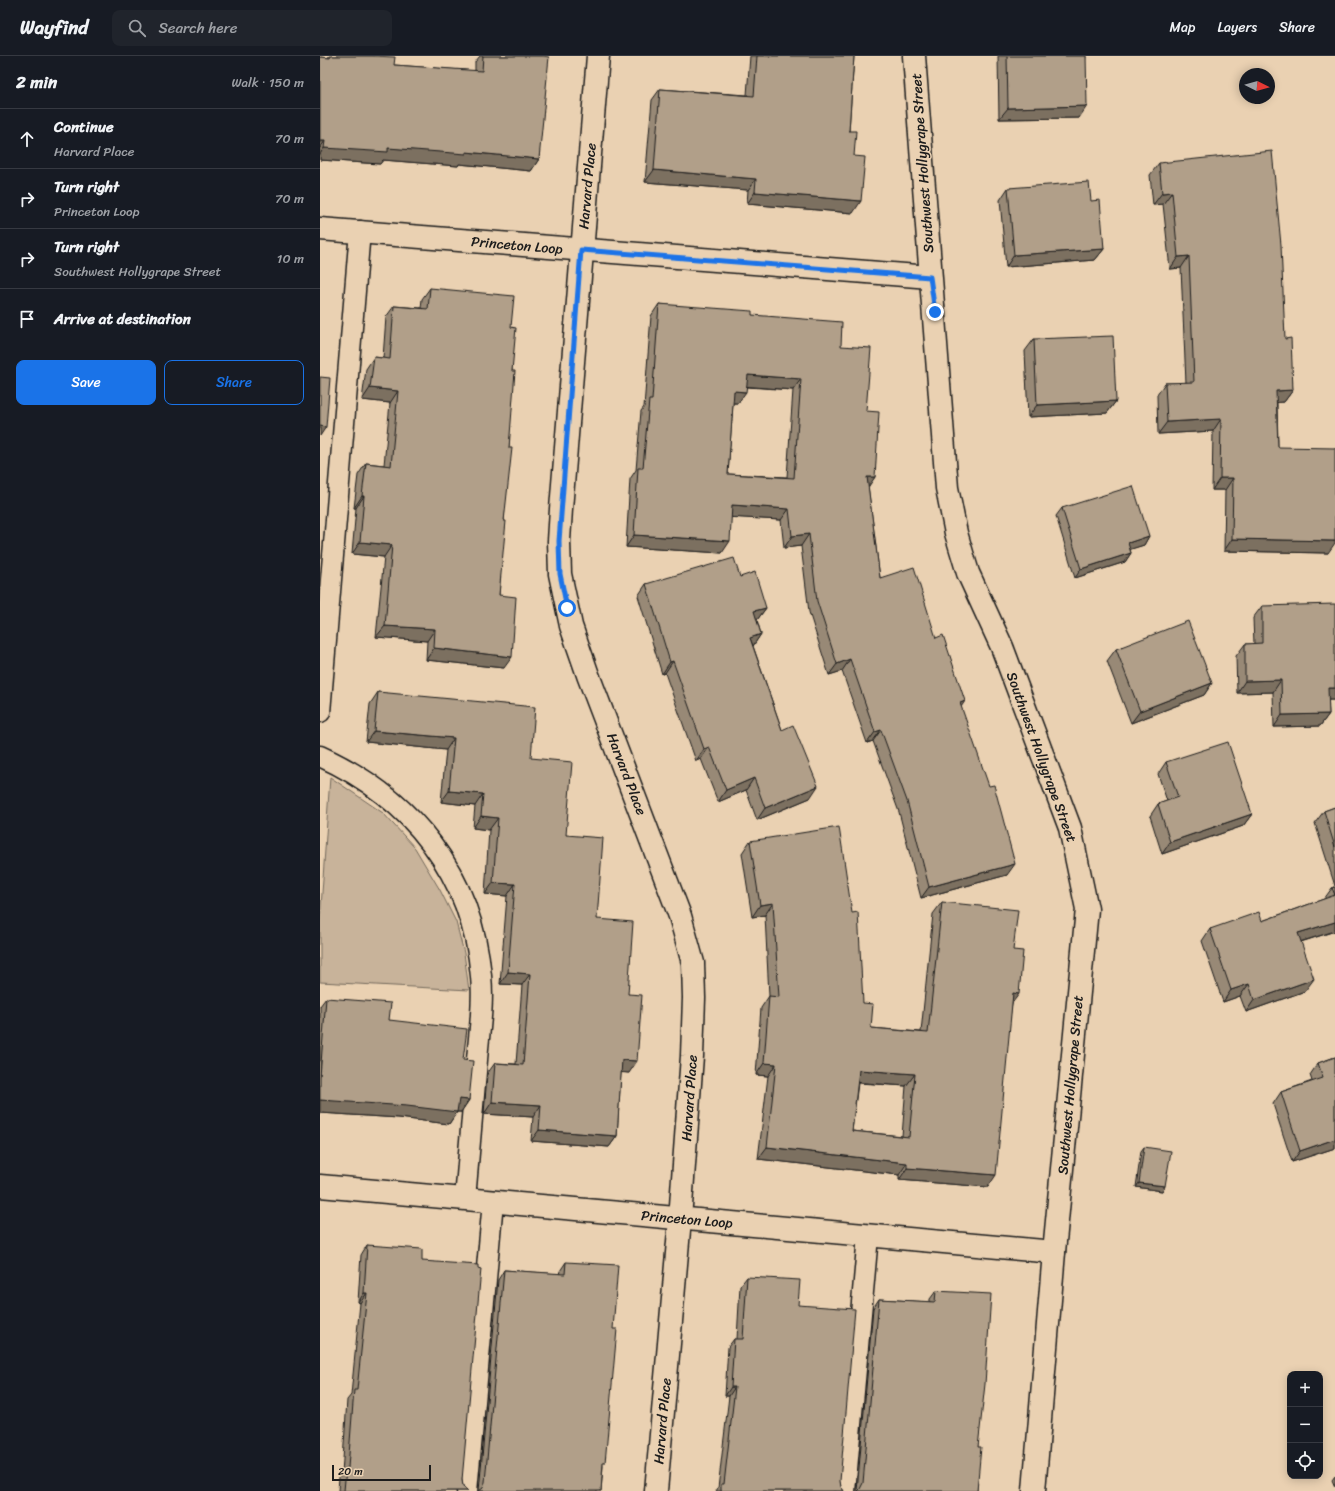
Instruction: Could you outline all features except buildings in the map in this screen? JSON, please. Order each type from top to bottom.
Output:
[{"type":"street","name":"Harvard Place","points":[[598,56],[581,250],[559,541],[560,574],[567,608],[579,650],[680,916],[690,949],[693,971],[694,1019],[680,1219],[656,1491]]},
{"type":"street","name":"Southwest Hollygrape Street","points":[[914,56],[930,277],[935,312],[947,488],[956,533],[968,573],[1002,647],[1070,828],[1087,909],[1054,1252],[1034,1491]]},
{"type":"street","name":"Princeton Loop","points":[[320,229],[930,277]]},
{"type":"street","name":"Princeton Loop","points":[[320,1186],[1054,1252]]},
{"type":"lane","points":[[320,712],[360,231]]},
{"type":"lane","points":[[320,756],[366,781],[385,795],[414,822],[431,842],[446,864],[458,886],[470,918],[478,952],[482,989],[465,1199]]},
{"type":"lane","points":[[467,1491],[493,1201]]},
{"type":"lane","points":[[844,1491],[868,1236]]},
{"type":"shaded area","points":[[330,777],[383,813],[415,848],[440,890],[456,922],[464,953],[469,990],[320,982],[320,922]]},
{"type":"route","points":[[567,608],[560,574],[559,541],[581,250],[930,277],[935,312]]}]
